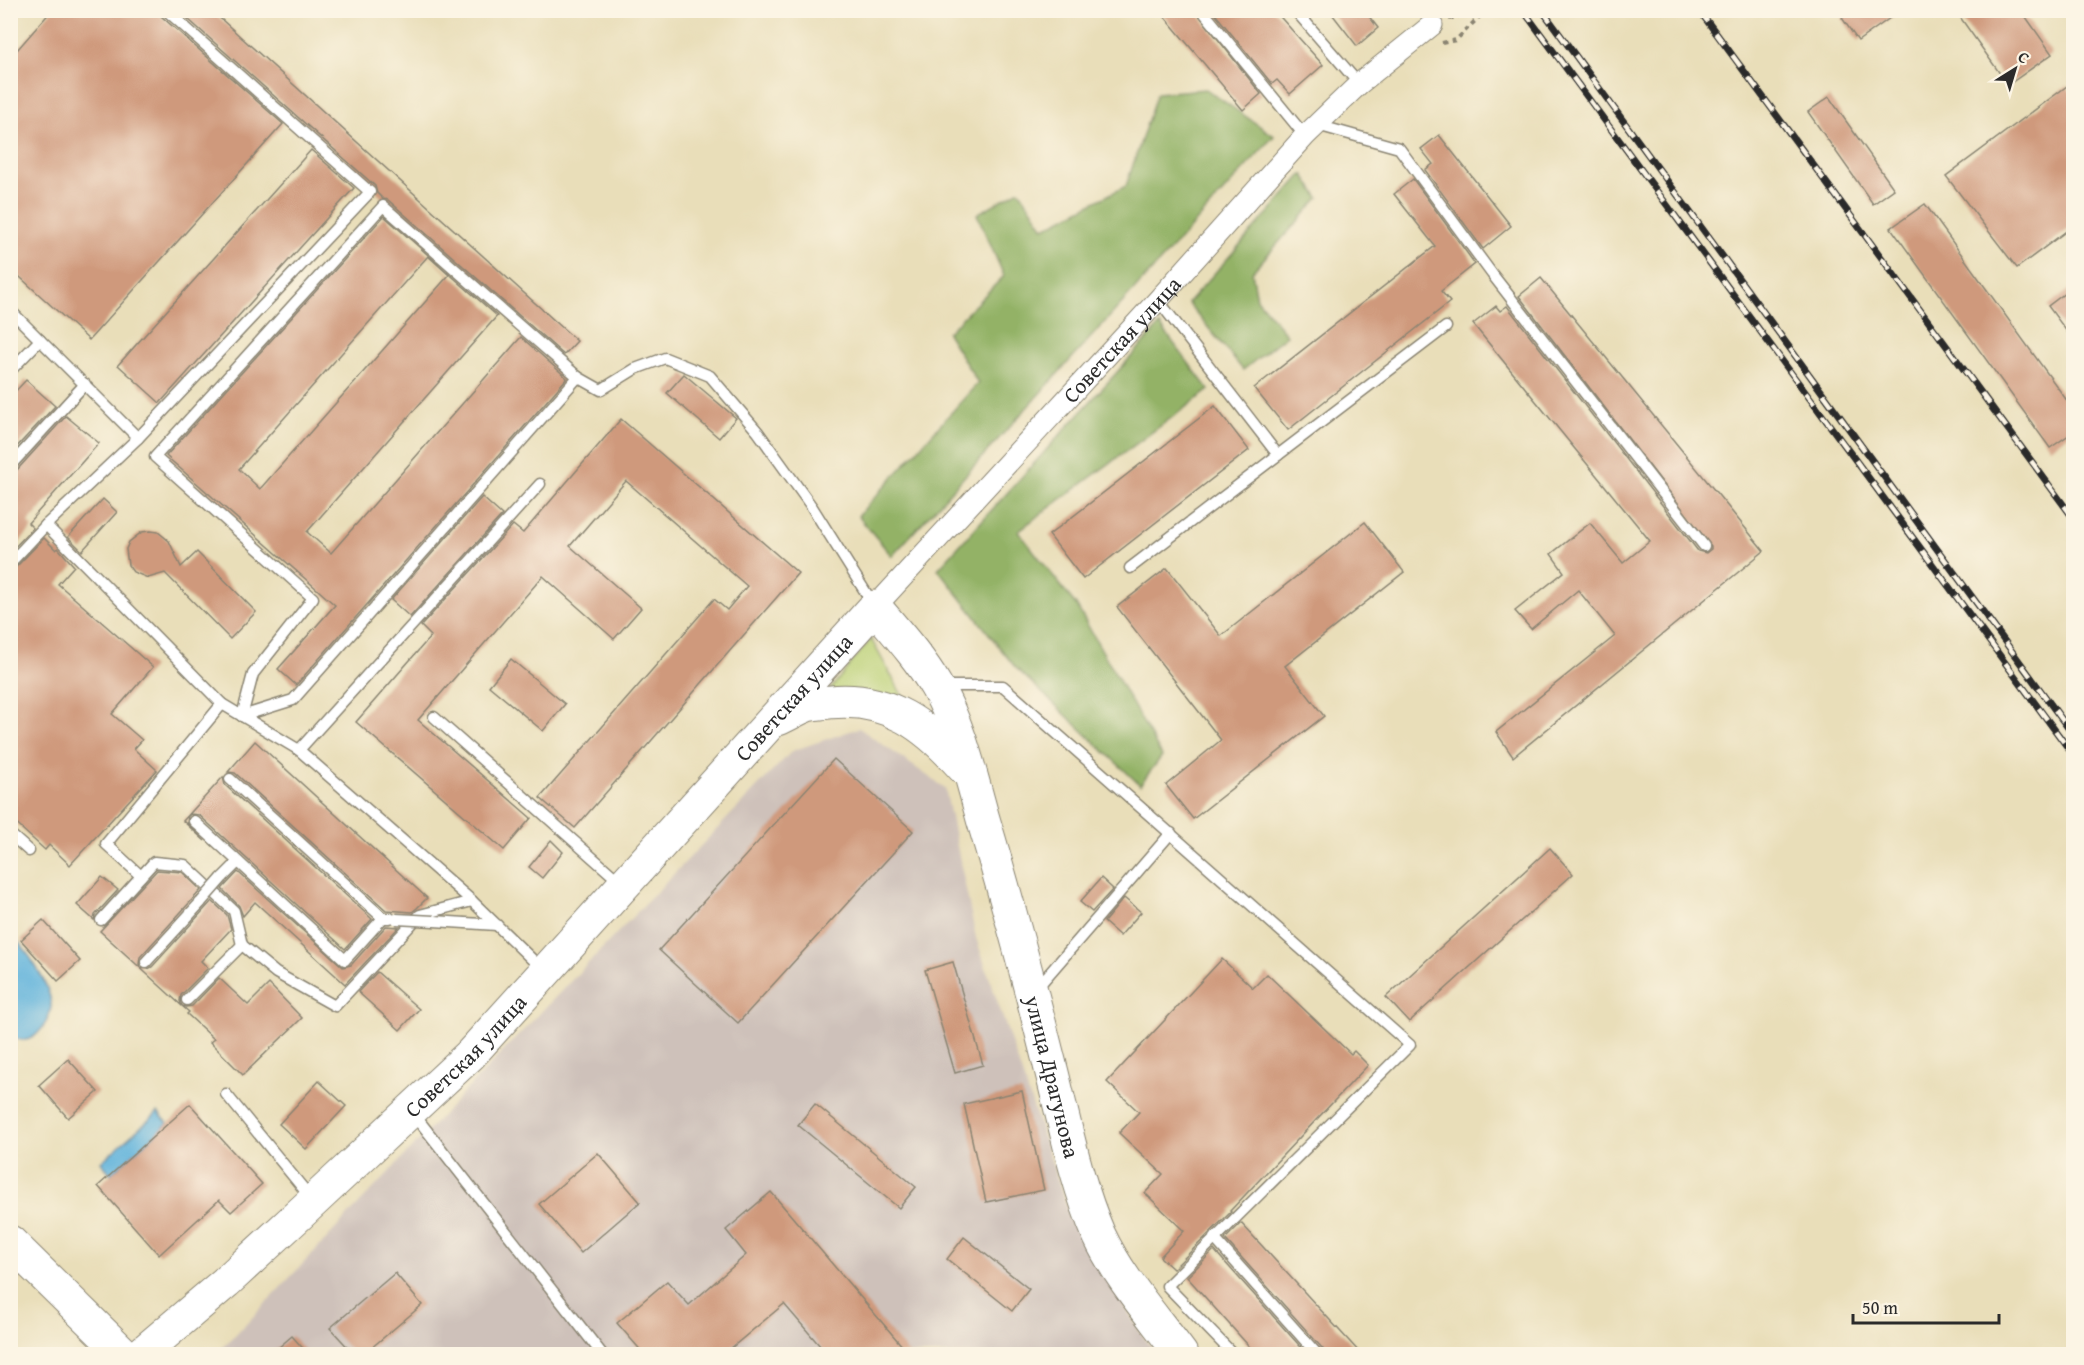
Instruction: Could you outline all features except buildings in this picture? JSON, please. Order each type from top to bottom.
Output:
[{"type":"main road","name":"улица Драгунова","points":[[875,607],[907,645],[937,687],[952,719],[971,776],[1032,994],[1083,1193],[1100,1236],[1125,1278],[1181,1354]]},
{"type":"main road","name":"Советская улица","points":[[141,1354],[221,1277],[471,1055],[875,607]]},
{"type":"main road","points":[[772,722],[809,704],[843,701],[878,704],[915,721],[942,743],[971,776]]},
{"type":"main road","points":[[10,1242],[124,1354]]},
{"type":"street","name":"Советская улица","points":[[875,607],[1311,130],[1359,84],[1432,25]]},
{"type":"lane","points":[[10,563],[46,525],[138,438],[370,192],[166,10]]},
{"type":"lane","points":[[1202,10],[1311,130],[1399,148],[1492,274],[1704,546]]},
{"type":"lane","points":[[1294,10],[1359,84]]},
{"type":"lane","points":[[243,716],[253,674],[313,598],[155,457],[383,206],[578,377],[601,390],[635,369],[665,358],[710,376],[758,432],[812,507],[875,607]]},
{"type":"lane","points":[[1158,300],[1278,455]]},
{"type":"lane","points":[[10,310],[138,438]]},
{"type":"lane","points":[[1130,568],[1446,327]]},
{"type":"lane","points":[[10,371],[40,340]]},
{"type":"lane","points":[[243,716],[293,700],[578,377]]},
{"type":"lane","points":[[10,466],[85,384]]},
{"type":"lane","points":[[299,750],[540,484]]},
{"type":"lane","points":[[46,525],[222,704],[299,750],[472,901],[546,972]]},
{"type":"lane","points":[[937,687],[1003,686],[1410,1046],[1167,1286],[1233,1354]]},
{"type":"lane","points":[[141,876],[106,844],[222,704]]},
{"type":"lane","points":[[434,717],[625,886]]},
{"type":"lane","points":[[230,779],[383,918],[497,925]]},
{"type":"lane","points":[[194,821],[345,960],[383,918]]},
{"type":"lane","points":[[1032,994],[1170,833]]},
{"type":"lane","points":[[10,834],[29,851]]},
{"type":"lane","points":[[101,920],[154,862],[185,865],[234,911],[242,945],[276,973],[335,1006],[420,915],[472,901]]},
{"type":"lane","points":[[146,962],[238,862]]},
{"type":"lane","points":[[187,1000],[242,945]]},
{"type":"lane","points":[[226,1094],[304,1205]]},
{"type":"lane","points":[[411,1110],[603,1354]]},
{"type":"lane","points":[[1214,1239],[1317,1354]]},
{"type":"path","points":[[1432,25],[1477,10]]},
{"type":"shaded area","points":[[859,728],[945,788],[976,938],[1070,1216],[1146,1341],[1159,1354],[214,1354],[235,1336],[468,1088],[792,751]]},
{"type":"green space","points":[[1206,89],[1274,136],[892,556],[858,516],[978,383],[947,333],[1004,276],[977,214],[1019,190],[1044,228],[1126,186],[1157,93]]},
{"type":"green space","points":[[1303,174],[1319,198],[1252,272],[1257,299],[1287,335],[1243,370],[1188,303]]},
{"type":"green space","points":[[1160,325],[1209,390],[1018,531],[1076,605],[1162,756],[1140,785],[1015,667],[938,569]]},
{"type":"green space","points":[[871,639],[913,715],[827,693]]},
{"type":"water","points":[[10,934],[36,967],[50,999],[51,1007],[42,1029],[31,1038],[24,1040],[11,1034]]},
{"type":"water","points":[[158,1112],[168,1123],[111,1174],[101,1162]]},
{"type":"railway","points":[[1523,10],[2074,756]]},
{"type":"railway","points":[[1542,10],[2074,736]]},
{"type":"railway","points":[[1699,10],[2074,519]]}]
